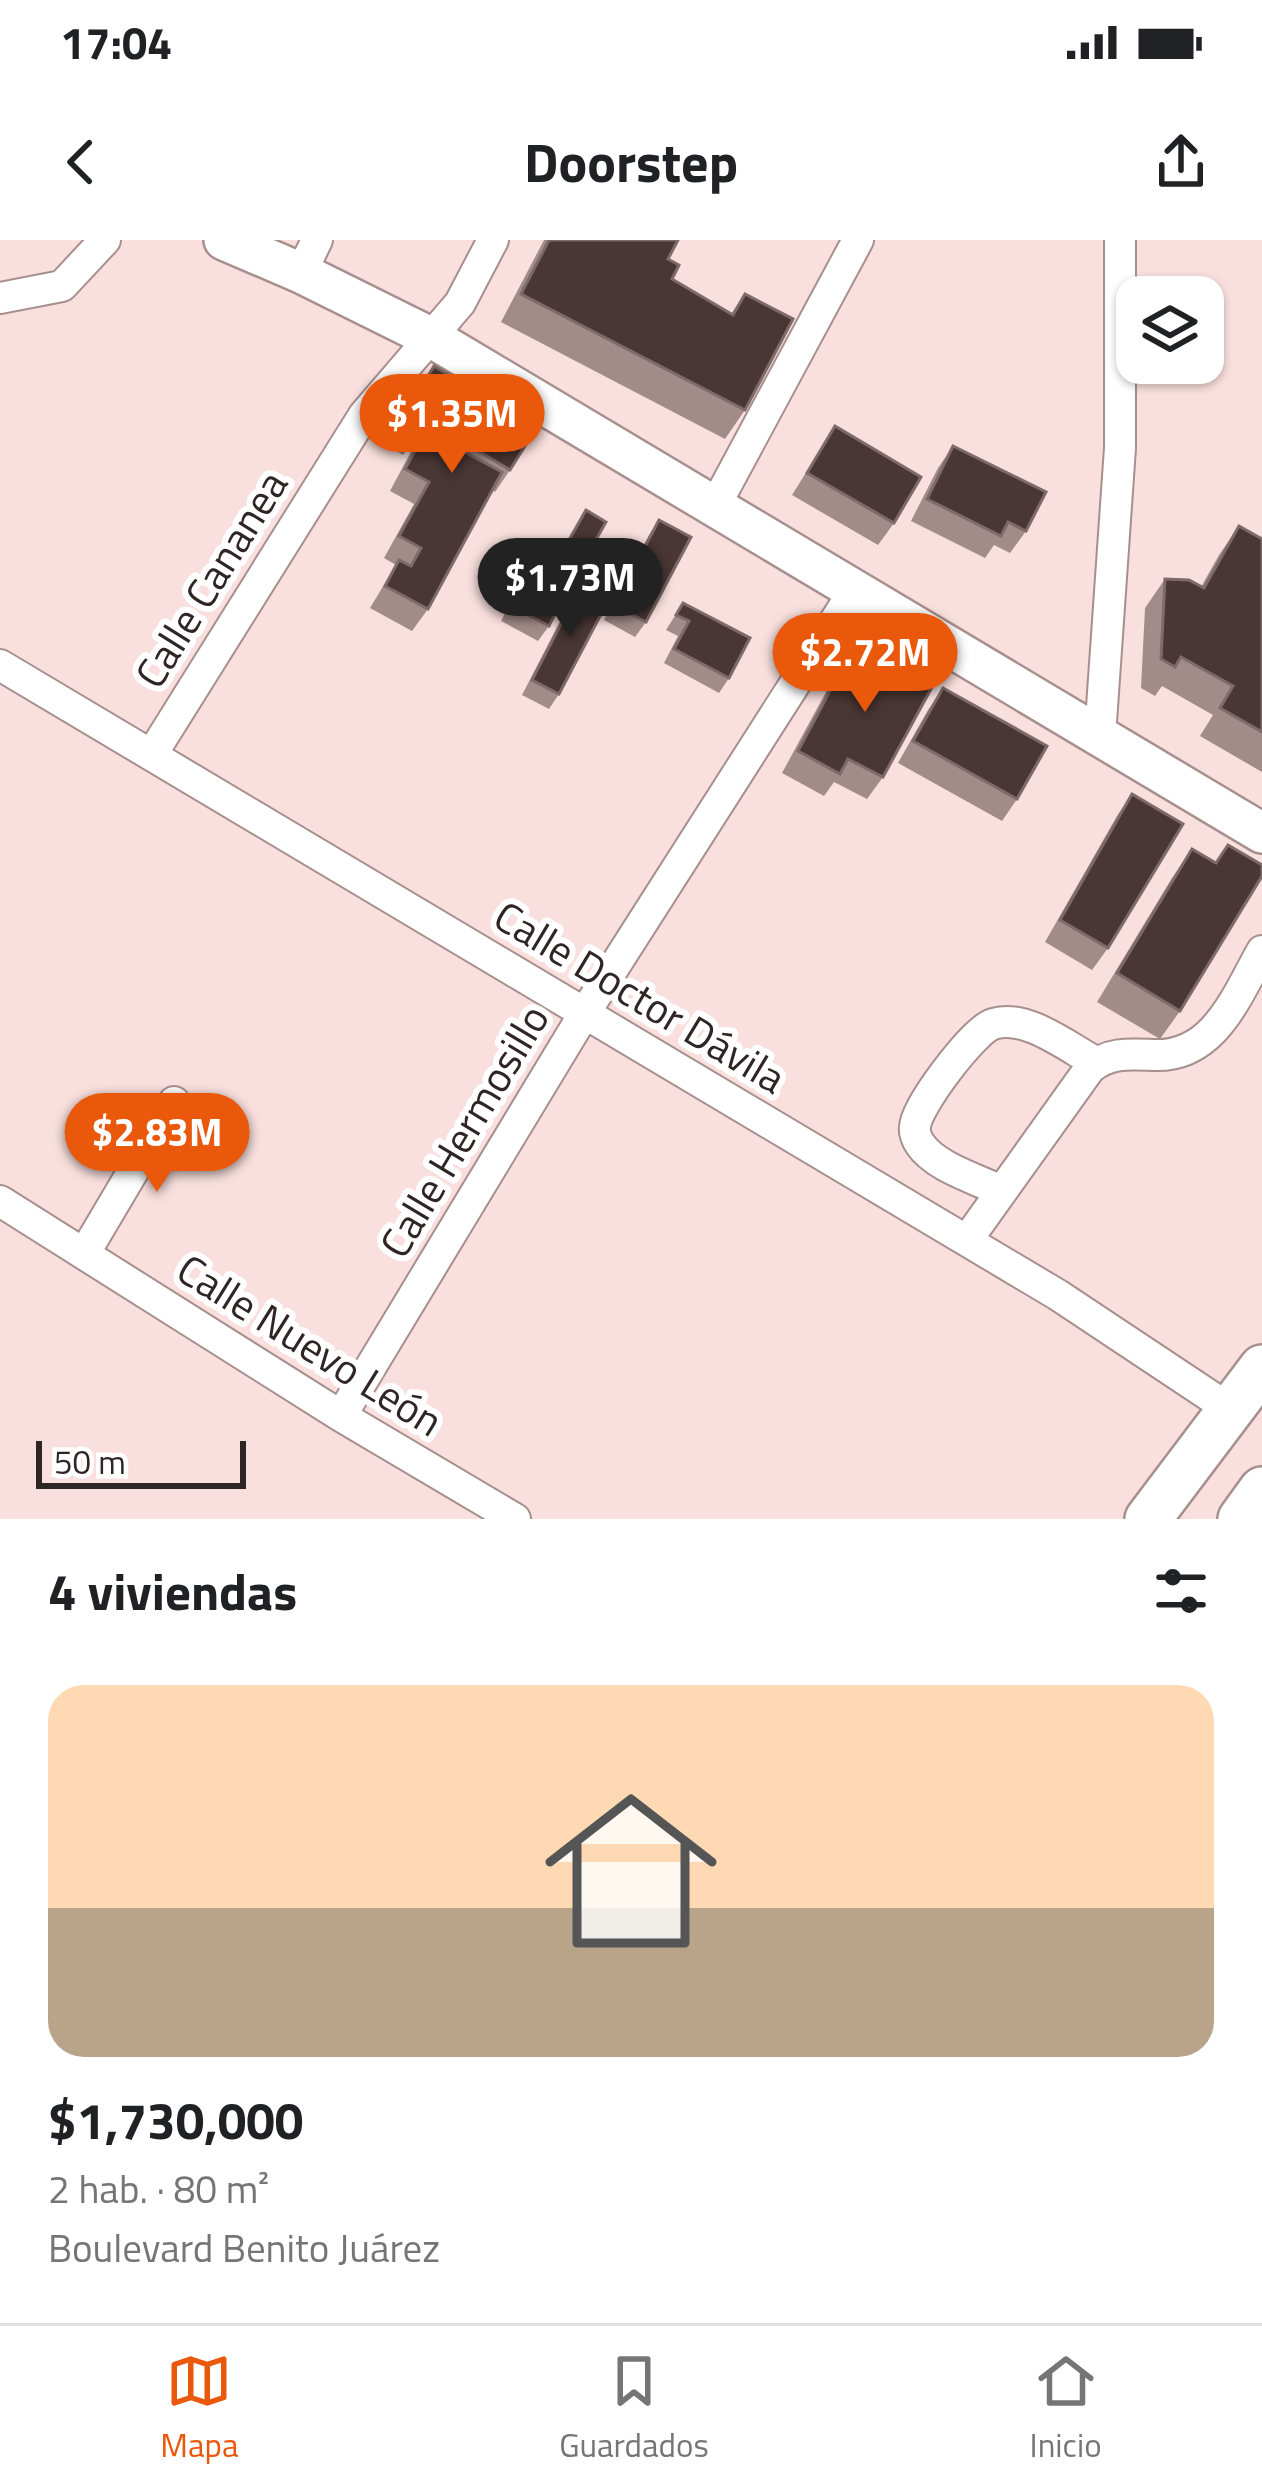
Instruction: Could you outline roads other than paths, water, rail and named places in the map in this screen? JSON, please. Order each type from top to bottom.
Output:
[{"type":"highway","points":[[1148,1519],[1262,1367]]},
{"type":"highway","points":[[1240,1519],[1262,1490]]},
{"type":"main road","points":[[224,240],[290,253],[1262,833]]},
{"type":"street","points":[[0,298],[62,286],[105,240]]},
{"type":"street","name":"Calle Cananea","points":[[152,754],[374,398],[460,303],[493,240]]},
{"type":"street","points":[[716,504],[858,240]]},
{"type":"street","points":[[1100,736],[1120,448],[1120,240]]},
{"type":"street","name":"Calle Hermosillo","points":[[341,1416],[584,1014],[856,588]]},
{"type":"street","name":"Calle Doctor Dávila","points":[[0,665],[1058,1295],[1231,1410]]},
{"type":"street","points":[[967,1240],[1060,1106],[1096,1063],[1111,1056],[1191,1050],[1214,1032],[1262,951]]},
{"type":"street","points":[[1001,1190],[929,1154],[917,1141],[914,1125],[974,1036],[994,1024],[1029,1026],[1096,1063]]},
{"type":"street","points":[[84,1254],[174,1102]]},
{"type":"street","name":"Calle Nuevo León","points":[[0,1201],[510,1518]]}]
